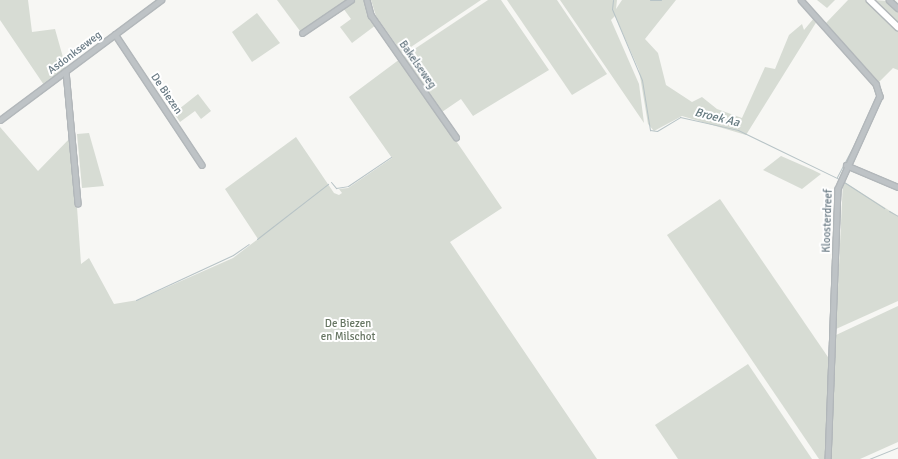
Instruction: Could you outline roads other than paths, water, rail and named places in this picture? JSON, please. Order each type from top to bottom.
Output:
[{"type":"main road","points":[[870,0],[898,27]]},
{"type":"street","name":"Asdonkseweg","points":[[0,120],[160,0]]},
{"type":"street","points":[[302,33],[351,0]]},
{"type":"street","name":"Bakelseweg","points":[[367,0],[371,15],[456,137]]},
{"type":"street","name":"Kloosterdreef","points":[[801,0],[878,88],[880,100],[846,165],[838,189],[828,459]]},
{"type":"street","points":[[889,0],[898,8]]},
{"type":"street","name":"De Biezen","points":[[115,34],[202,165]]},
{"type":"street","points":[[66,71],[78,203]]},
{"type":"street","points":[[846,165],[898,186]]},
{"type":"waterway","name":"Broek Aa","points":[[613,0],[612,9],[642,80],[650,130],[657,131],[680,117],[738,130],[839,179]]},
{"type":"waterway","name":"Broek Aa","points":[[650,0],[661,0]]},
{"type":"waterway","points":[[837,177],[866,122]]},
{"type":"waterway","points":[[331,182],[336,188],[348,186],[391,157]]},
{"type":"waterway","name":"Broek Aa","points":[[844,182],[884,208]]},
{"type":"waterway","points":[[257,239],[328,184]]},
{"type":"waterway","name":"Broek Aa","points":[[889,211],[898,216]]},
{"type":"waterway","points":[[136,300],[233,255],[249,244]]},
{"type":"waterway","points":[[869,459],[898,447]]},
{"type":"park label","name":"De Biezen en Milschot","points":[[348,331]]}]
